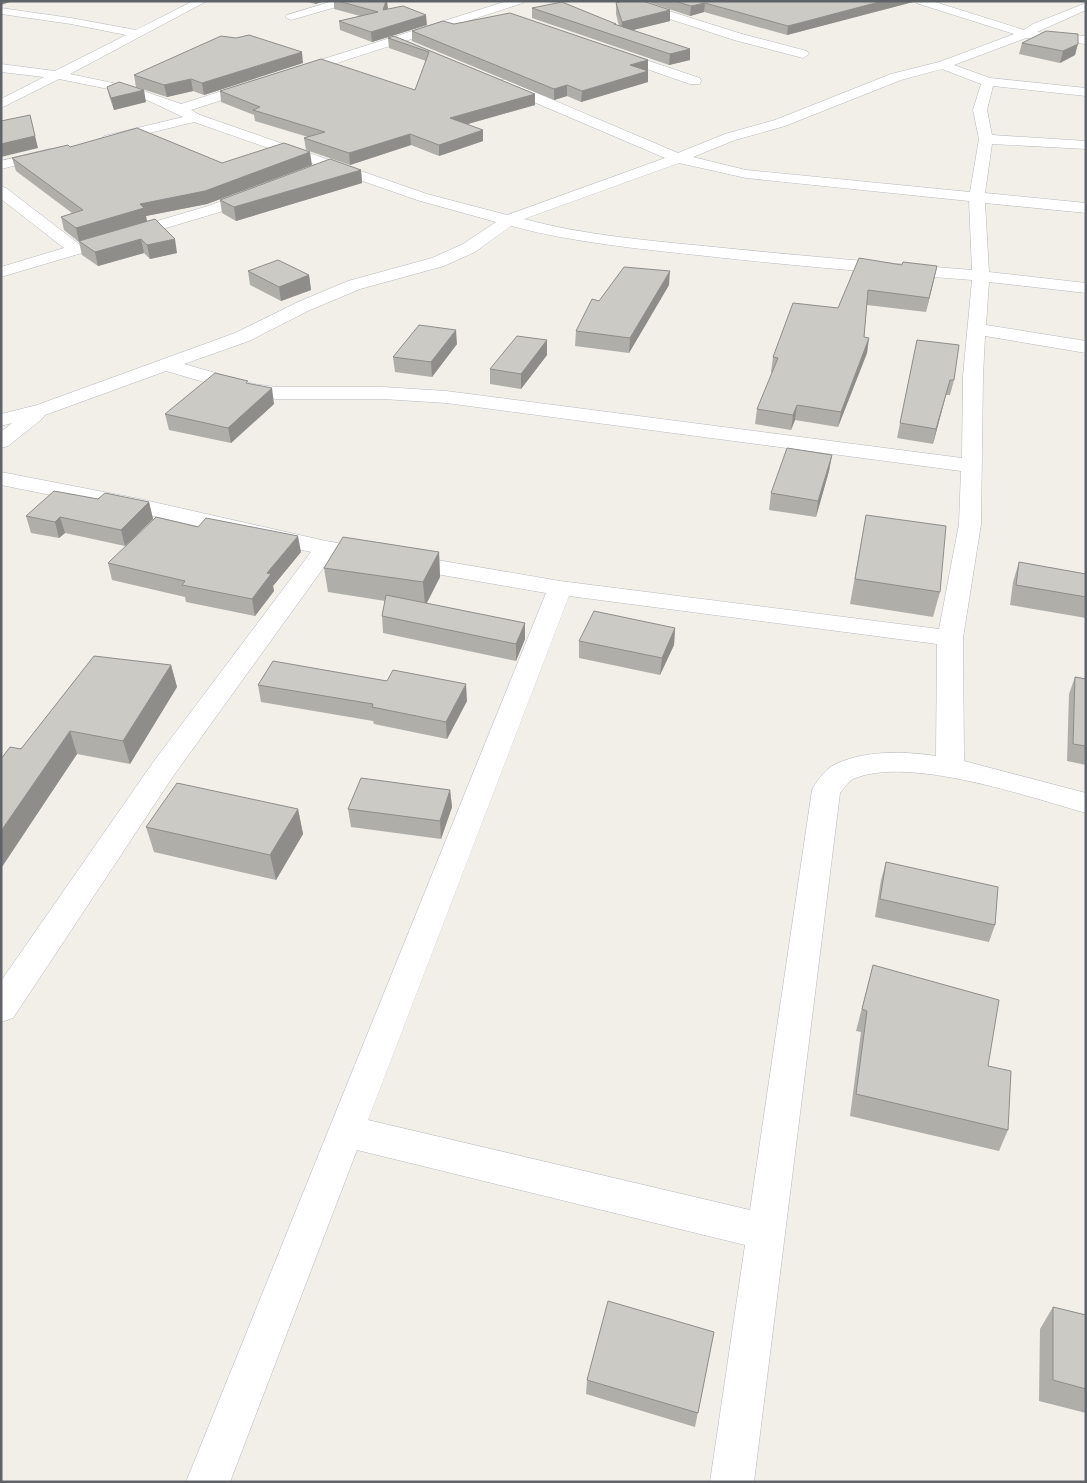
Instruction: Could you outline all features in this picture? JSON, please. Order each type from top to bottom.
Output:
[{"type":"street","points":[[1,104],[202,1]]},
{"type":"street","points":[[291,17],[346,1]]},
{"type":"street","points":[[180,109],[520,1]]},
{"type":"street","points":[[625,1],[738,37],[803,54]]},
{"type":"street","points":[[920,1],[1024,34],[1086,40]]},
{"type":"street","points":[[474,4],[510,16]]},
{"type":"street","points":[[1,420],[44,409],[242,337],[304,306],[354,285],[438,262],[468,248],[510,219],[678,158],[730,137],[780,123],[896,77],[944,65],[1024,34],[1037,26],[1086,6]]},
{"type":"street","points":[[1,11],[71,21],[136,34]]},
{"type":"street","points":[[395,40],[413,47]]},
{"type":"street","points":[[603,49],[695,81]]},
{"type":"street","points":[[944,65],[988,82],[1086,92]]},
{"type":"street","points":[[1,68],[60,75],[132,92],[180,109],[195,118],[328,166],[422,197],[546,230],[628,243],[790,260],[982,276],[1086,288]]},
{"type":"street","points":[[492,79],[678,158],[746,174],[1086,208]]},
{"type":"street","points":[[950,767],[950,638],[970,524],[973,376],[982,276],[977,197],[986,138],[980,110],[988,82]]},
{"type":"street","points":[[98,142],[195,118]]},
{"type":"street","points":[[986,138],[1086,145]]},
{"type":"street","points":[[1,165],[59,151]]},
{"type":"street","points":[[310,172],[328,166]]},
{"type":"street","points":[[1,272],[214,209],[267,189]]},
{"type":"street","points":[[1,191],[76,249]]},
{"type":"street","points":[[977,329],[1086,347]]},
{"type":"street","points":[[164,365],[252,390],[276,393],[383,393],[446,397],[972,466]]},
{"type":"street","points":[[1,442],[44,409]]},
{"type":"street","points":[[1,478],[140,506],[326,548],[560,588],[950,638]]},
{"type":"street","points":[[1,1008],[164,768],[326,548]]},
{"type":"street","points":[[208,1482],[560,588]]},
{"type":"street","points":[[732,1482],[826,790],[840,774],[859,767],[898,762],[950,767],[1086,803]]},
{"type":"street","points":[[346,1131],[766,1232]]},
{"type":"building","points":[[338,1],[386,1],[383,10],[403,6],[426,15],[371,32],[339,21],[378,12]]},
{"type":"building","points":[[622,1],[643,1],[670,10],[622,22],[616,3]]},
{"type":"building","points":[[674,1],[883,1],[788,26],[705,3],[691,6]]},
{"type":"building","points":[[562,2],[616,24],[614,24],[690,49],[670,54],[532,8]]},
{"type":"building","points":[[510,13],[648,60],[630,65],[648,71],[582,91],[567,85],[554,89],[412,31],[443,21],[454,24]]},
{"type":"building","points":[[1046,31],[1078,34],[1078,44],[1063,51],[1022,43]]},
{"type":"building","points":[[249,35],[302,52],[202,83],[191,79],[164,85],[134,75],[221,36],[236,38]]},
{"type":"building","points":[[394,36],[535,94],[450,118],[483,130],[439,145],[410,134],[349,153],[304,138],[325,132],[253,110],[260,107],[220,91],[321,59],[415,90],[429,52],[388,38]]},
{"type":"building","points":[[119,82],[144,90],[111,98],[107,87]]},
{"type":"building","points":[[30,115],[35,136],[1,144],[1,121]]},
{"type":"building","points":[[137,128],[222,163],[284,143],[310,152],[205,191],[140,204],[144,208],[76,228],[61,217],[83,210],[12,158],[68,145],[70,147]]},
{"type":"building","points":[[330,159],[361,170],[234,207],[220,200]]},
{"type":"building","points":[[155,219],[175,239],[147,245],[141,239],[95,252],[79,241]]},
{"type":"building","points":[[859,258],[902,265],[903,262],[937,266],[929,298],[868,290],[864,337],[869,338],[841,412],[797,405],[793,415],[757,409],[778,358],[773,357],[793,303],[838,308]]},
{"type":"building","points":[[278,260],[309,275],[279,287],[248,271]]},
{"type":"building","points":[[624,267],[670,271],[630,338],[576,331],[592,299],[599,301]]},
{"type":"building","points":[[419,325],[456,330],[431,362],[393,357]]},
{"type":"building","points":[[517,336],[547,340],[521,374],[490,369]]},
{"type":"building","points":[[917,340],[959,345],[954,380],[950,380],[936,429],[900,423]]},
{"type":"building","points":[[215,373],[248,381],[246,383],[272,388],[228,428],[165,414]]},
{"type":"building","points":[[787,448],[832,455],[818,501],[771,493]]},
{"type":"building","points":[[54,491],[98,499],[105,493],[149,502],[121,530],[60,517],[55,522],[26,516]]},
{"type":"building","points":[[866,515],[946,526],[940,592],[855,579]]},
{"type":"building","points":[[156,517],[198,527],[206,518],[298,536],[267,573],[271,574],[252,599],[182,585],[185,581],[108,563]]},
{"type":"building","points":[[343,537],[439,552],[423,582],[324,568]]},
{"type":"building","points":[[1019,562],[1086,574],[1086,597],[1016,585]]},
{"type":"building","points":[[386,595],[525,623],[516,644],[382,616]]},
{"type":"building","points":[[594,611],[675,628],[662,658],[579,641]]},
{"type":"building","points":[[94,656],[171,665],[123,741],[70,731],[1,831],[1,759],[10,747],[21,749]]},
{"type":"building","points":[[273,661],[387,681],[393,670],[466,684],[446,722],[372,707],[373,704],[258,685]]},
{"type":"building","points":[[1075,677],[1086,679],[1086,746],[1073,744]]},
{"type":"building","points":[[361,778],[450,790],[440,821],[348,809]]},
{"type":"building","points":[[177,783],[298,809],[270,855],[146,827]]},
{"type":"building","points":[[886,862],[998,887],[995,925],[880,899]]},
{"type":"building","points":[[873,965],[999,1000],[988,1066],[1011,1071],[1008,1130],[856,1094],[867,1011],[862,1009]]},
{"type":"building","points":[[608,1301],[714,1332],[698,1413],[587,1380]]},
{"type":"building","points":[[1053,1307],[1086,1315],[1086,1389],[1053,1380]]}]
